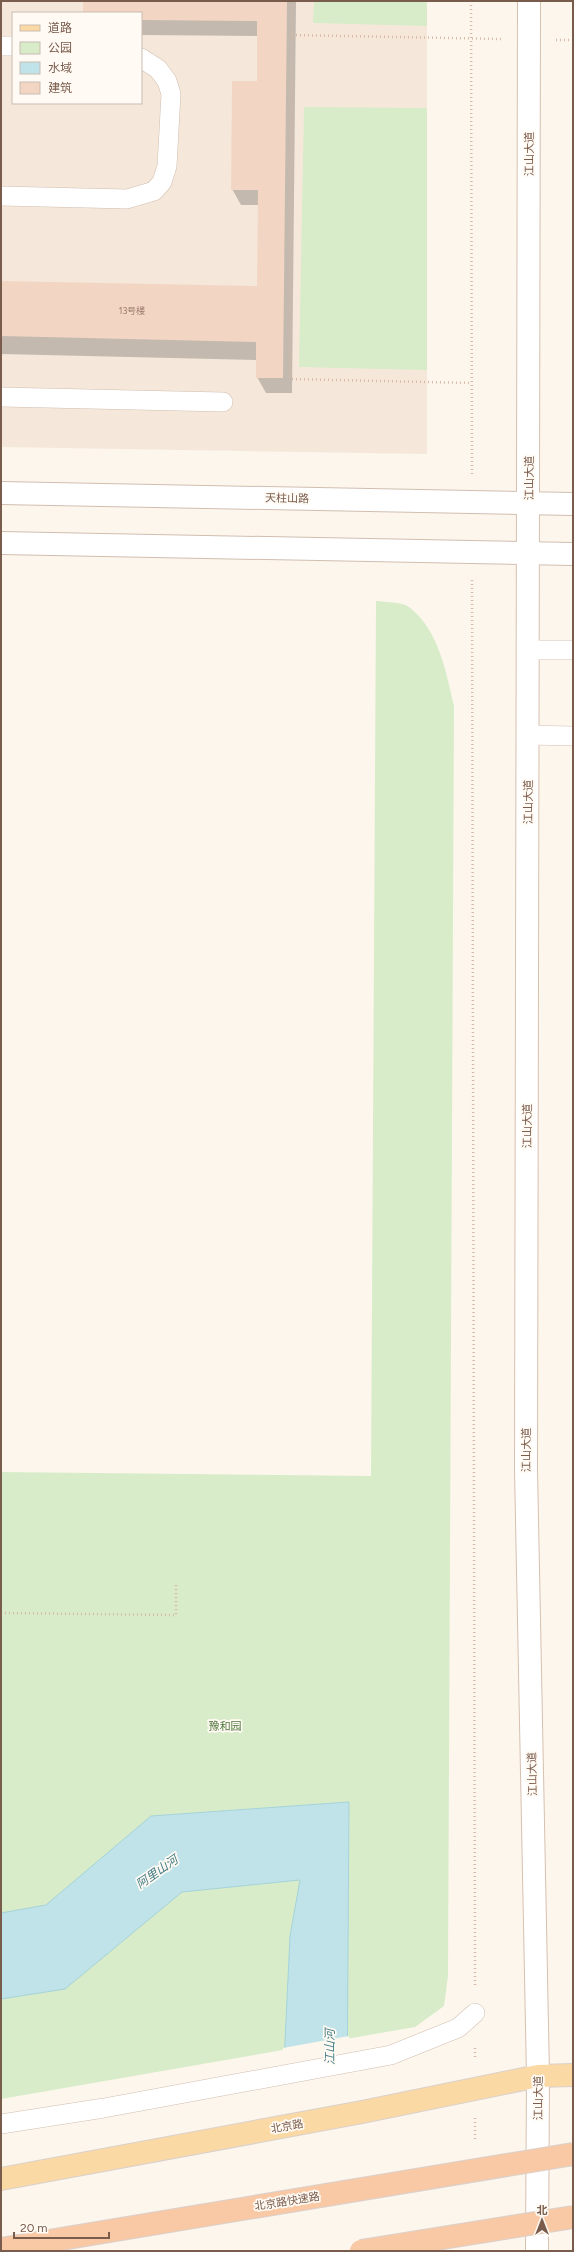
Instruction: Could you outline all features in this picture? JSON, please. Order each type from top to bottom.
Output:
[{"type":"highway","name":"北京路快速路","points":[[1,2249],[573,2154]]},
{"type":"highway","points":[[361,2251],[573,2217]]},
{"type":"main road","name":"江山大道","points":[[529,1],[526,1469],[538,2076],[537,2251]]},
{"type":"main road","name":"天柱山路","points":[[1,493],[573,504]]},
{"type":"main road","points":[[1,543],[573,554]]},
{"type":"main road","name":"北京路","points":[[1,2179],[362,2112],[538,2076],[573,2075]]},
{"type":"lane","points":[[1,46],[12,46]]},
{"type":"lane","points":[[1,196],[127,199],[154,191],[162,182],[167,166],[171,94],[167,81],[158,69],[142,59]]},
{"type":"lane","points":[[1,398],[223,402]]},
{"type":"lane","points":[[528,650],[573,650]]},
{"type":"lane","points":[[528,735],[573,736]]},
{"type":"lane","points":[[1,2124],[104,2108],[391,2055],[458,2028],[475,2013]]},
{"type":"path","points":[[292,1],[290,379],[472,383]]},
{"type":"path","points":[[471,1],[472,502]]},
{"type":"path","points":[[292,34],[573,40]]},
{"type":"path","points":[[472,552],[475,2143]]},
{"type":"path","points":[[1,1613],[176,1615],[176,1583]]},
{"type":"shaded area","points":[[1,1],[427,1],[427,454],[1,447]]},
{"type":"green space","points":[[314,1],[427,1],[427,26],[313,23]]},
{"type":"green space","points":[[304,107],[427,108],[427,370],[299,367]]},
{"type":"green space","name":"豫和园","points":[[376,601],[406,605],[419,616],[428,627],[440,652],[454,706],[448,1976],[444,2006],[415,2027],[1,2099],[1,1472],[371,1476]]},
{"type":"water","points":[[349,1802],[346,2251],[276,2231],[290,1936],[300,1880],[182,1892],[65,1989],[1,1999],[1,1913],[46,1905],[151,1816]]},
{"type":"pier","points":[[349,2036],[348,2251],[274,2251],[283,2048]]},
{"type":"building","points":[[83,1],[287,1],[283,378],[256,378],[256,342],[1,336],[1,281],[257,286],[258,190],[231,190],[232,81],[257,81],[257,21],[142,20],[142,12],[83,12]]},
{"type":"water label","name":"阿里山河","points":[[157,1872]]},
{"type":"water label","name":"江山河","points":[[330,2047]]}]
